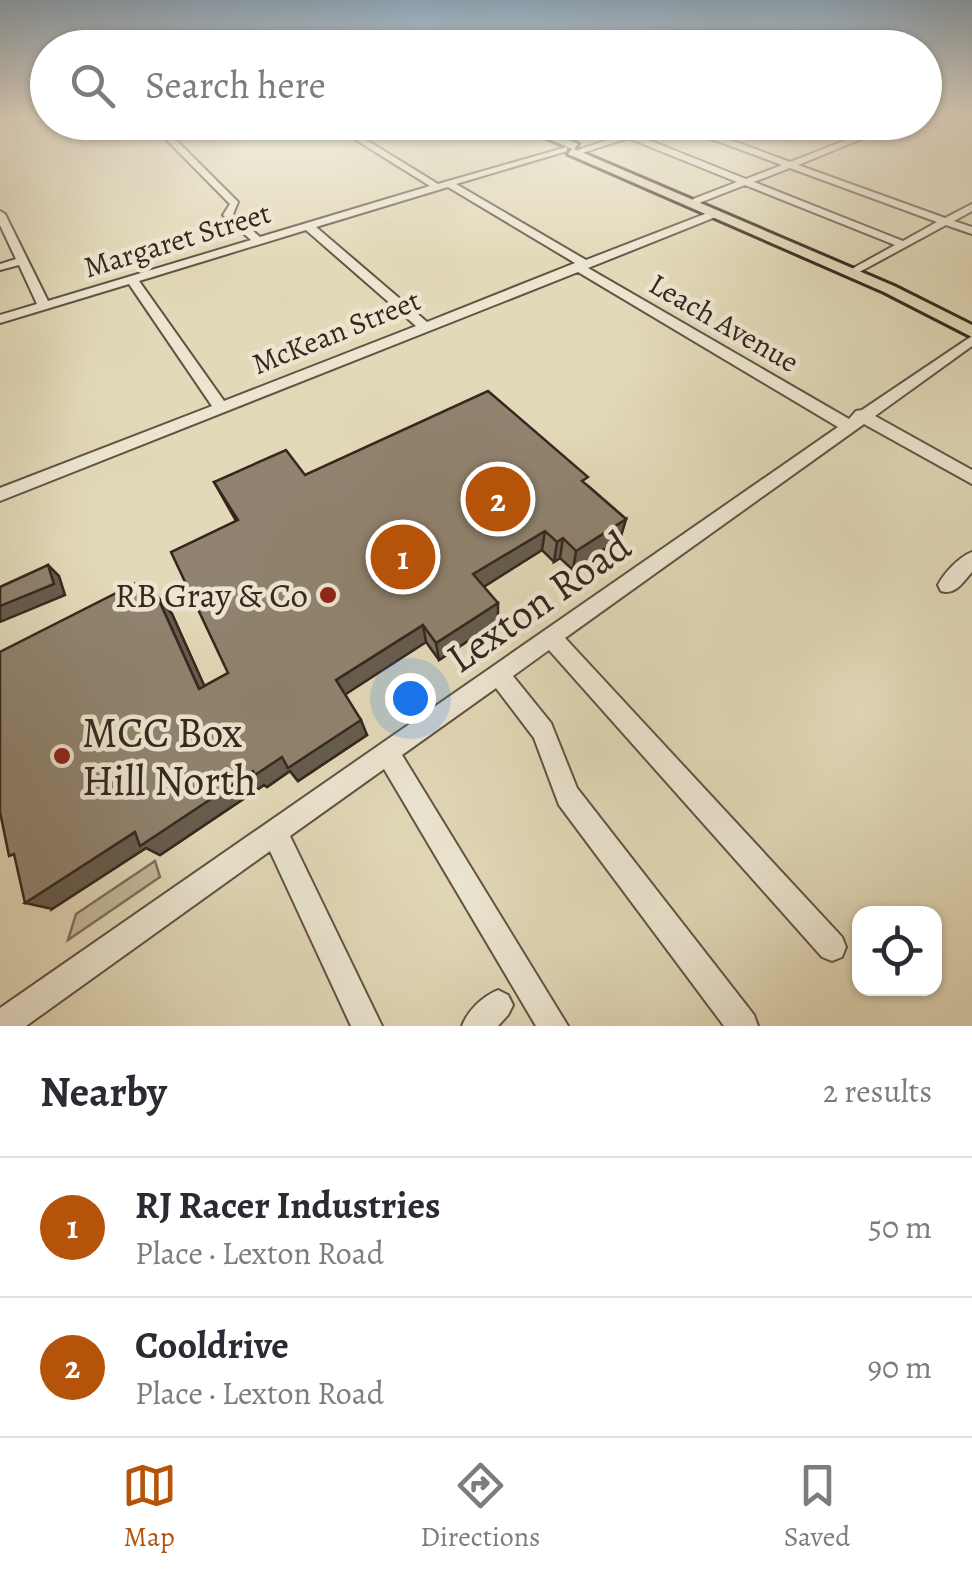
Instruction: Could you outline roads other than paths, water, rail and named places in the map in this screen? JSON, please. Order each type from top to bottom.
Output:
[{"type":"main road","points":[[607,164],[972,328]]},
{"type":"main road","points":[[706,209],[762,233]]},
{"type":"street","points":[[195,164],[235,204],[228,215],[258,241]]},
{"type":"street","name":"Leach Avenue","points":[[404,164],[854,420],[972,478]]},
{"type":"street","name":"Margaret Street","points":[[0,318],[518,164]]},
{"type":"street","points":[[700,164],[904,245]]},
{"type":"street","points":[[788,164],[972,231]]},
{"type":"street","name":"McKean Street","points":[[0,496],[693,220],[745,182],[794,164]]},
{"type":"street","points":[[852,273],[972,208]]},
{"type":"street","points":[[0,214],[44,306]]},
{"type":"street","points":[[308,226],[425,327]]},
{"type":"street","points":[[0,267],[23,261]]},
{"type":"street","points":[[132,279],[220,408]]},
{"type":"street","name":"Lexton Road","points":[[0,1026],[972,340]]},
{"type":"street","points":[[948,585],[972,560]]},
{"type":"street","points":[[551,637],[832,948]]},
{"type":"street","points":[[499,674],[543,731],[568,796],[743,1026]]},
{"type":"street","points":[[387,752],[553,1026]]},
{"type":"street","points":[[274,832],[367,1026]]},
{"type":"place","name":"Cooldrive","points":[[498,499]]},
{"type":"place","name":"RJ Racer Industries","points":[[403,557]]},
{"type":"place","name":"RB Gray & Co","points":[[328,595]]},
{"type":"place","name":"MCC Box Hill North","points":[[62,756]]}]
